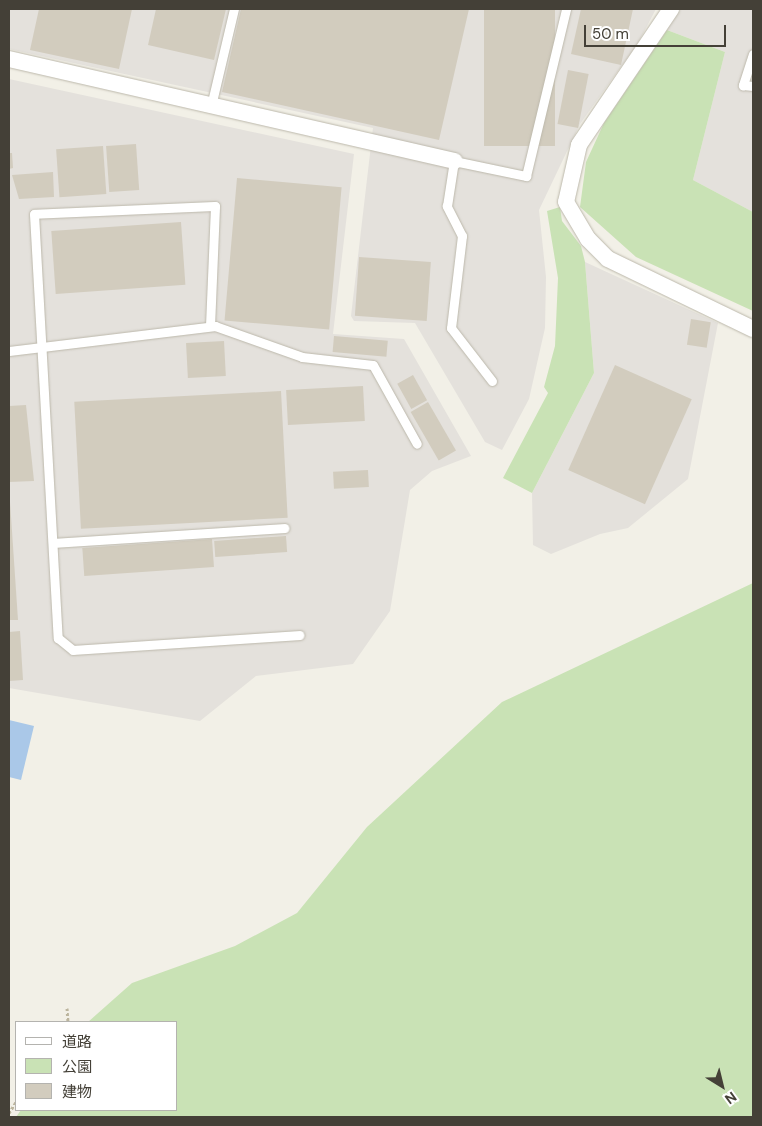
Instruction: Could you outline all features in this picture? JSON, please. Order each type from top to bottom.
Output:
[{"type":"street","points":[[671,9],[579,145],[566,202],[588,239],[608,259],[753,329]]},
{"type":"street","points":[[9,59],[454,161]]},
{"type":"lane","points":[[212,106],[234,9]]},
{"type":"lane","points":[[492,381],[451,328],[462,236],[447,206],[454,161],[526,176],[566,9]]},
{"type":"lane","points":[[753,54],[743,85],[753,86]]},
{"type":"lane","points":[[210,326],[215,206],[34,214],[58,638],[73,650],[300,635]]},
{"type":"lane","points":[[9,351],[42,349],[210,326],[302,357],[373,365],[417,444]]},
{"type":"lane","points":[[53,543],[285,528]]},
{"type":"path","points":[[67,1008],[68,1021]]},
{"type":"shaded area","points":[[9,9],[656,9],[638,43],[580,124],[539,210],[546,277],[545,328],[529,399],[502,450],[485,442],[415,323],[354,321],[351,316],[373,128],[9,49]]},
{"type":"shaded area","points":[[681,9],[753,9],[753,212],[693,180],[725,52],[667,30]]},
{"type":"shaded area","points":[[9,79],[354,154],[333,334],[404,339],[471,456],[432,471],[410,490],[390,611],[353,664],[256,676],[200,721],[9,688]]},
{"type":"shaded area","points":[[585,262],[718,323],[688,479],[628,528],[600,534],[551,554],[533,545],[532,493],[594,373]]},
{"type":"green space","points":[[667,30],[725,52],[693,180],[753,212],[753,311],[636,257],[580,207],[586,162],[604,123]]},
{"type":"green space","points":[[560,207],[562,221],[581,246],[585,262],[594,373],[532,493],[503,478],[548,393],[544,387],[555,346],[558,278],[547,211]]},
{"type":"green space","points":[[753,583],[753,1117],[16,1117],[20,1111],[178,1111],[178,1021],[89,1021],[132,983],[235,946],[297,913],[367,827],[502,702]]},
{"type":"water","points":[[9,720],[34,726],[21,780],[9,777]]},
{"type":"building","points":[[39,9],[132,9],[119,69],[30,50]]},
{"type":"building","points":[[156,9],[226,9],[214,60],[148,45]]},
{"type":"building","points":[[241,9],[469,9],[439,140],[222,92]]},
{"type":"building","points":[[484,9],[555,9],[555,146],[484,146]]},
{"type":"building","points":[[581,9],[633,9],[621,65],[571,54]]},
{"type":"building","points":[[568,70],[589,74],[578,128],[558,124]]},
{"type":"building","points":[[136,144],[139,190],[109,192],[106,146]]},
{"type":"building","points":[[103,146],[106,194],[59,197],[56,149]]},
{"type":"building","points":[[9,153],[12,153],[13,168],[9,169]]},
{"type":"building","points":[[53,172],[54,197],[19,199],[12,175]]},
{"type":"building","points":[[237,178],[342,187],[329,330],[225,320]]},
{"type":"building","points":[[181,222],[185,285],[56,294],[51,231]]},
{"type":"building","points":[[359,257],[431,262],[427,321],[355,316]]},
{"type":"building","points":[[691,319],[711,322],[707,348],[687,345]]},
{"type":"building","points":[[334,336],[388,341],[386,357],[333,352]]},
{"type":"building","points":[[224,341],[226,376],[188,378],[186,343]]},
{"type":"building","points":[[615,365],[692,399],[645,504],[568,470]]},
{"type":"building","points":[[413,375],[427,400],[411,409],[397,384]]},
{"type":"building","points":[[363,386],[365,421],[288,425],[286,390]]},
{"type":"building","points":[[281,391],[288,518],[81,529],[74,402]]},
{"type":"building","points":[[428,402],[456,450],[439,460],[411,412]]},
{"type":"building","points":[[26,405],[34,481],[9,482],[9,406]]},
{"type":"building","points":[[368,470],[369,487],[334,489],[333,472]]},
{"type":"building","points":[[9,487],[18,620],[9,620]]},
{"type":"building","points":[[286,536],[287,552],[215,557],[214,541]]},
{"type":"building","points":[[212,539],[214,567],[84,576],[82,548]]},
{"type":"building","points":[[20,631],[23,680],[9,681],[9,632]]}]
